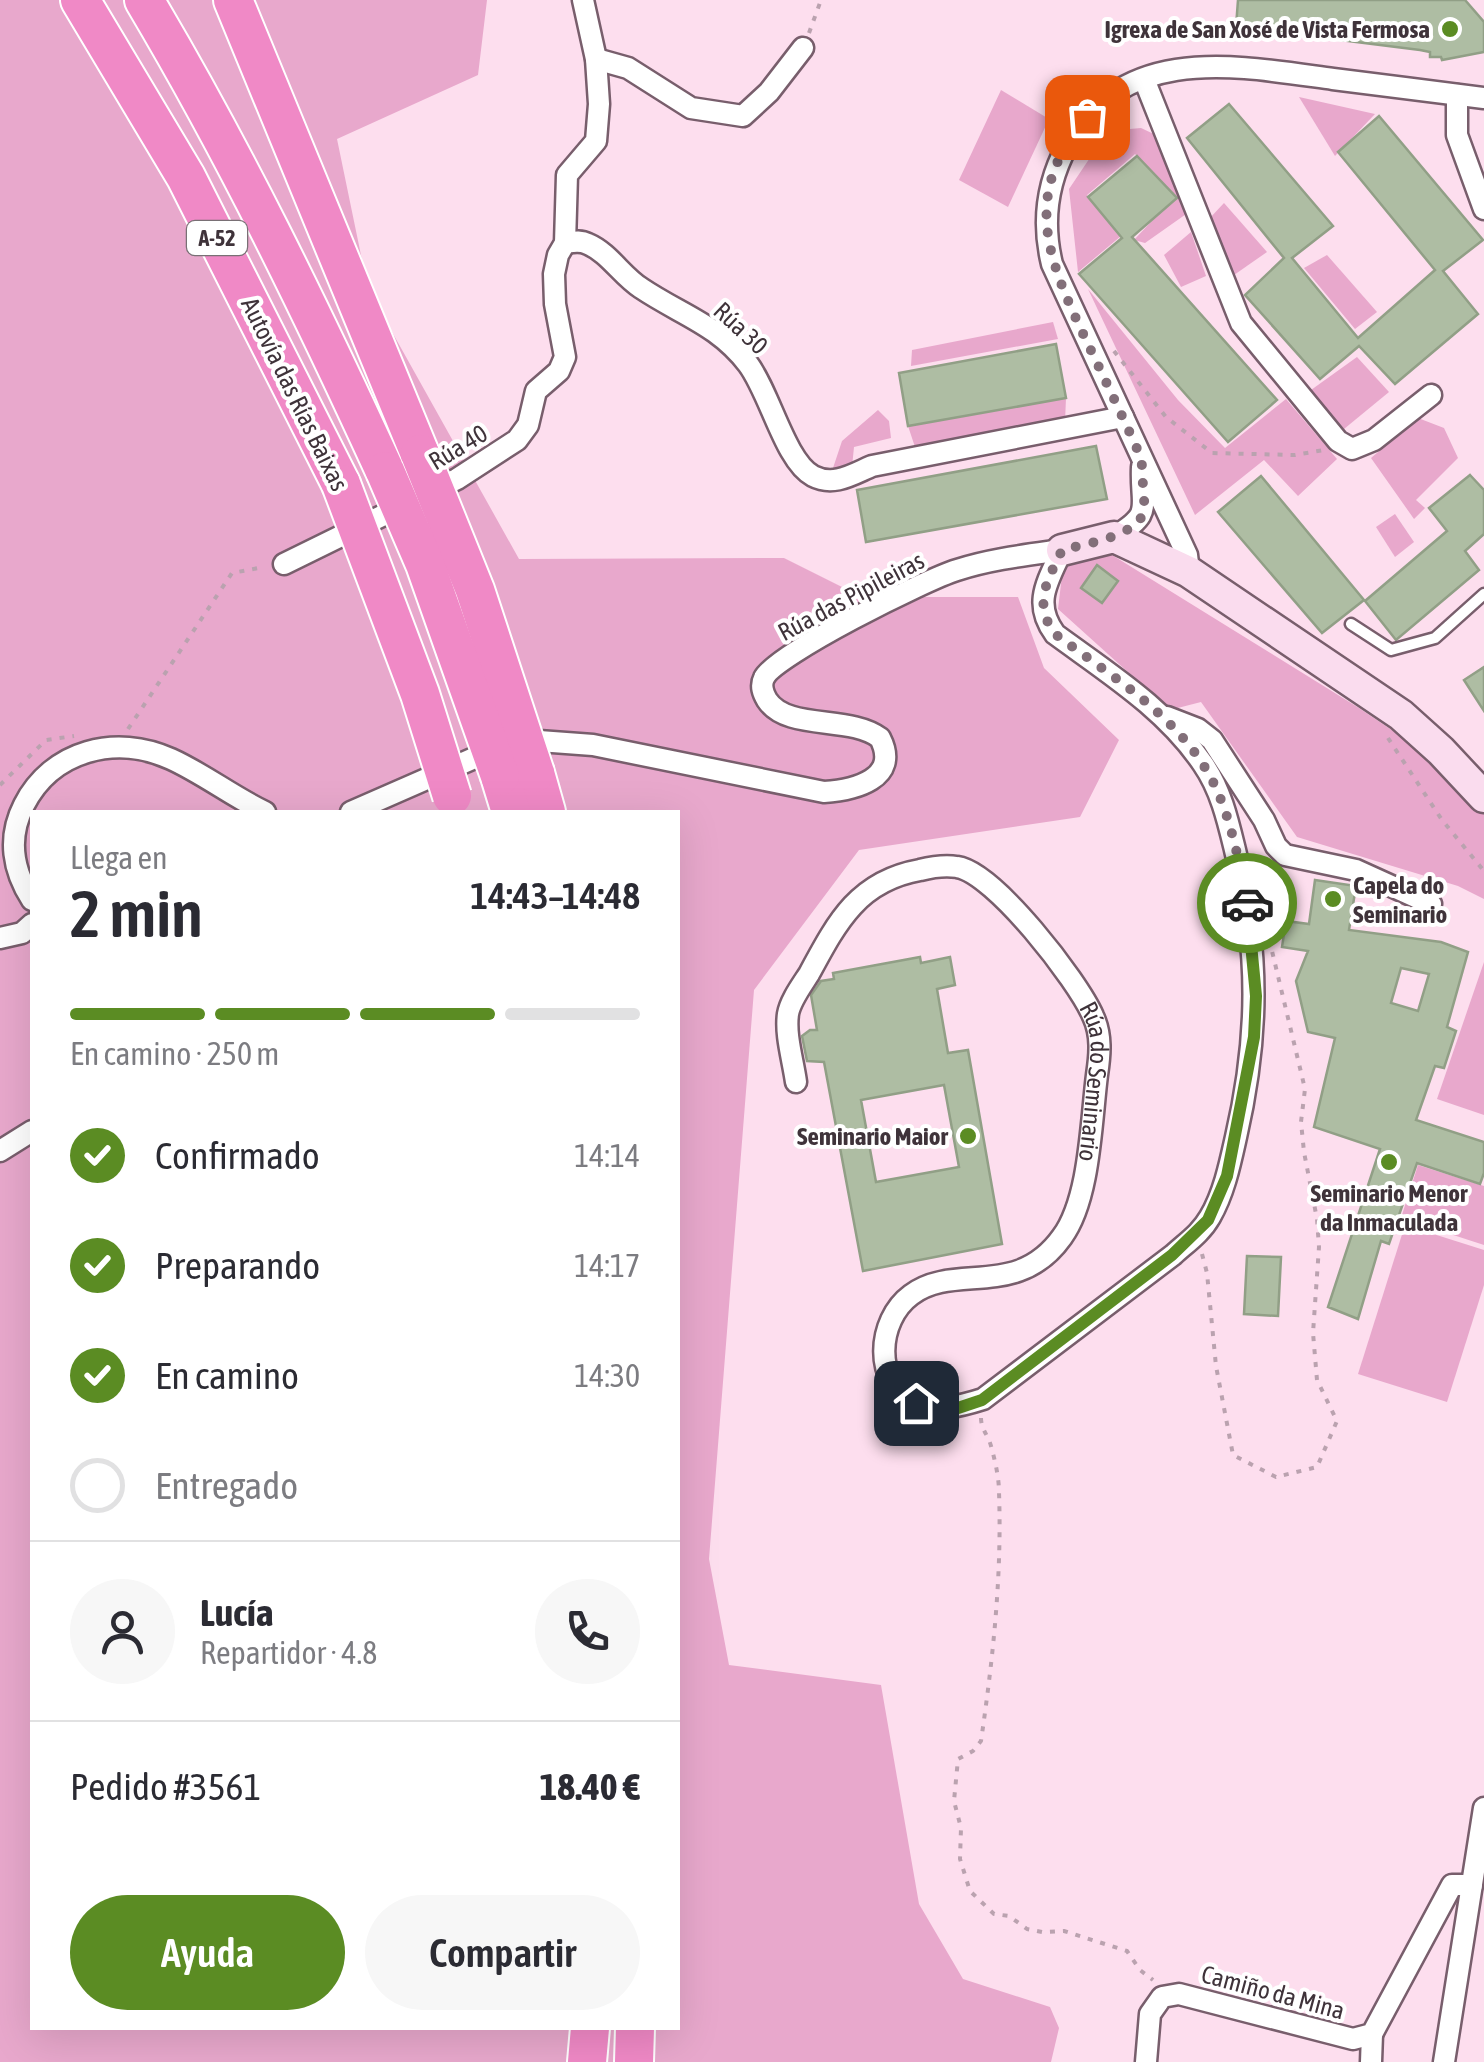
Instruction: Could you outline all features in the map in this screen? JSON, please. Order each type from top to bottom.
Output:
[{"type":"highway","name":"Autovía das Rías Baixas","points":[[80,0],[186,176],[341,484],[413,676],[454,804]]},
{"type":"highway","name":"Autovía das Rías Baixas","points":[[144,0],[210,110],[303,292],[385,471],[517,775],[511,810]]},
{"type":"highway","points":[[233,0],[474,590],[517,775],[544,810]]},
{"type":"highway","points":[[587,2062],[590,2030]]},
{"type":"highway","points":[[634,2062],[635,2030]]},
{"type":"street","name":"Rúa 40","points":[[284,564],[457,479],[518,440],[528,425],[536,391],[559,371],[565,357],[554,274],[565,244],[567,176],[596,141],[596,59],[584,0]]},
{"type":"street","points":[[596,59],[628,68],[691,108],[742,116],[769,92],[803,48]]},
{"type":"street","points":[[1189,572],[1187,555],[1056,275],[1047,240],[1046,216],[1058,165],[1078,127],[1106,101],[1144,79],[1187,67],[1237,66],[1484,98]]},
{"type":"street","points":[[1144,79],[1241,323],[1338,442],[1352,450],[1359,448],[1431,396]]},
{"type":"street","points":[[1457,94],[1457,136],[1484,209]]},
{"type":"street","name":"Rúa 30","points":[[565,244],[589,244],[640,288],[713,328],[748,364],[762,385],[793,457],[801,467],[823,480],[845,478],[872,466],[1122,417]]},
{"type":"street","points":[[982,1400],[1197,1234],[1218,1202],[1227,1176],[1247,1085],[1256,996],[1246,901],[1222,801],[1203,764],[1163,716],[1055,634],[1045,620],[1044,592],[1062,550],[1114,537],[1142,516],[1142,460]]},
{"type":"street","points":[[1114,537],[1189,572],[1368,693],[1423,734],[1484,797]]},
{"type":"street","name":"Rúa das Pipileiras","points":[[355,810],[472,760],[524,744],[555,741],[594,745],[824,792],[859,787],[874,778],[884,762],[880,738],[863,728],[784,714],[769,704],[762,690],[763,679],[772,668],[835,630],[952,571],[1062,550]]},
{"type":"street","points":[[1163,716],[1198,729],[1212,740],[1264,820],[1276,846],[1295,859],[1356,870],[1431,904]]},
{"type":"street","points":[[30,896],[13,852],[20,814],[38,782],[84,752],[112,746],[169,758],[262,810]]},
{"type":"street","name":"Rúa do Seminario","points":[[796,1082],[788,1011],[822,950],[857,900],[876,883],[896,874],[938,866],[960,866],[975,874],[1008,903],[1072,978],[1094,1017],[1100,1040],[1081,1195],[1063,1236],[1032,1266],[1006,1276],[939,1284],[916,1292],[895,1312],[884,1341],[884,1362],[892,1380],[902,1394],[916,1403],[958,1408],[982,1400]]},
{"type":"street","points":[[0,938],[22,933],[30,926]]},
{"type":"street","points":[[0,1151],[30,1132]]},
{"type":"street","points":[[1444,2062],[1475,1890],[1484,1808]]},
{"type":"street","name":"Camiño da Mina","points":[[1146,2062],[1150,2014],[1162,1997],[1179,1994],[1353,2039],[1372,2034],[1452,1884],[1475,1890]]},
{"type":"street","points":[[1371,2062],[1372,2034]]},
{"type":"lane","points":[[1351,624],[1391,650],[1435,638],[1484,594]]},
{"type":"path","points":[[803,48],[821,0]]},
{"type":"path","points":[[1114,351],[1166,417],[1212,453],[1295,454],[1331,447]]},
{"type":"path","points":[[113,731],[130,729],[232,573],[284,564]]},
{"type":"path","points":[[1368,693],[1374,715],[1410,773],[1442,820],[1484,870]]},
{"type":"path","points":[[0,785],[46,740],[80,736]]},
{"type":"path","points":[[1197,1234],[1207,1272],[1216,1366],[1233,1455],[1276,1478],[1318,1467],[1336,1421],[1317,1380],[1313,1332],[1320,1246],[1301,1122],[1305,1089],[1272,951],[1276,846]]},
{"type":"path","points":[[982,1400],[980,1424],[991,1445],[999,1488],[998,1598],[981,1741],[958,1759],[954,1801],[961,1828],[960,1859],[970,1891],[994,1914],[1009,1916],[1027,1929],[1064,1931],[1128,1951],[1140,1970],[1151,1976],[1162,1997]]},
{"type":"shaded area","points":[[0,0],[487,0],[478,75],[337,139],[368,289],[519,559],[784,558],[862,597],[1018,597],[1044,668],[1119,740],[1080,817],[859,850],[754,990],[709,1559],[729,1665],[881,1685],[919,1904],[963,1979],[1050,2007],[1059,2028],[1051,2062],[0,2062]]},
{"type":"shaded area","points":[[1001,90],[1049,119],[1008,207],[959,180]]},
{"type":"shaded area","points":[[1299,97],[1375,114],[1335,156]]},
{"type":"shaded area","points":[[1141,128],[1158,136],[1189,212],[1145,243],[1134,240],[1175,196],[1135,154],[1087,195],[1121,236],[1078,272],[1069,189],[1108,131]]},
{"type":"shaded area","points":[[1224,203],[1267,252],[1234,275],[1209,219]]},
{"type":"shaded area","points":[[1191,232],[1206,276],[1181,287],[1164,255]]},
{"type":"shaded area","points":[[1327,255],[1377,312],[1355,329],[1304,268]]},
{"type":"shaded area","points":[[1088,289],[1178,400],[1225,448],[1286,399],[1337,459],[1298,496],[1264,460],[1195,515]]},
{"type":"shaded area","points":[[1053,322],[1058,339],[911,366],[912,350]]},
{"type":"shaded area","points":[[1357,357],[1389,392],[1344,429],[1311,390]]},
{"type":"shaded area","points":[[1066,398],[1065,422],[915,447],[908,426]]},
{"type":"shaded area","points":[[878,410],[889,421],[891,438],[854,447],[852,467],[833,468],[842,441]]},
{"type":"shaded area","points":[[1418,418],[1444,428],[1458,458],[1416,500],[1425,508],[1414,519],[1371,458]]},
{"type":"shaded area","points":[[1395,514],[1414,542],[1395,557],[1376,527]]},
{"type":"shaded area","points":[[1104,550],[1429,755],[1484,814],[1484,899],[1458,886],[1297,837],[1201,702],[1170,710],[1058,609],[1063,567]]},
{"type":"shaded area","points":[[1484,962],[1484,1115],[1437,1099]]},
{"type":"shaded area","points":[[1418,1165],[1484,1186],[1484,1245],[1401,1218]]},
{"type":"shaded area","points":[[1405,1225],[1484,1250],[1484,1285],[1447,1402],[1358,1374]]},
{"type":"building","points":[[1238,0],[1465,0],[1484,22],[1484,52],[1442,60],[1420,50],[1236,27]]},
{"type":"building","points":[[1229,104],[1333,226],[1292,258],[1358,338],[1435,270],[1338,152],[1379,116],[1483,240],[1443,271],[1478,314],[1395,384],[1359,346],[1320,379],[1245,295],[1284,258],[1187,138]]},
{"type":"building","points":[[1137,156],[1177,198],[1132,237],[1277,400],[1228,442],[1079,274],[1122,238],[1088,197]]},
{"type":"building","points":[[1056,344],[1066,398],[908,426],[899,373]]},
{"type":"building","points":[[1096,446],[1107,499],[866,542],[857,490]]},
{"type":"building","points":[[1470,475],[1484,490],[1484,534],[1465,551],[1479,570],[1396,640],[1365,601],[1447,531],[1429,508]]},
{"type":"building","points":[[1261,476],[1364,600],[1322,633],[1218,512]]},
{"type":"building","points":[[1097,565],[1118,581],[1102,603],[1081,588]]},
{"type":"building","points":[[1484,667],[1484,711],[1464,680]]},
{"type":"building","name":"Seminario Menor da Inmaculada","points":[[1315,880],[1356,886],[1349,930],[1441,942],[1468,952],[1447,1027],[1456,1031],[1444,1068],[1435,1066],[1416,1120],[1484,1142],[1484,1173],[1480,1184],[1417,1163],[1389,1244],[1381,1241],[1358,1319],[1328,1307],[1380,1149],[1314,1127],[1335,1038],[1308,1032],[1296,981],[1308,951],[1282,947],[1286,921],[1309,924]],"holes":[[[1401,968],[1429,974],[1418,1011],[1391,1003]]]},
{"type":"building","name":"Seminario Maior","points":[[920,957],[921,963],[950,957],[955,985],[937,989],[948,1053],[968,1050],[1002,1244],[863,1271],[824,1062],[807,1061],[802,1036],[817,1030],[811,995],[821,981],[834,979],[833,973]],"holes":[[[944,1085],[959,1167],[876,1182],[861,1100]]]},
{"type":"building","points":[[1247,1256],[1281,1257],[1278,1316],[1244,1314]]},
{"type":"way so far","points":[[1087,117],[1062,154],[1053,177],[1046,216],[1047,240],[1061,288],[1142,460],[1144,507],[1137,523],[1114,537],[1062,550],[1044,592],[1042,607],[1055,634],[1163,716],[1203,764],[1222,801],[1247,903]]},
{"type":"place","name":"Igrexa de San Xosé de Vista Fermosa","points":[[1450,29]]},
{"type":"place","name":"Capela do Seminario","points":[[1333,899]]},
{"type":"place","name":"Seminario Maior","points":[[968,1136]]},
{"type":"place","name":"Seminario Menor da Inmaculada","points":[[1389,1162]]},
{"type":"route","points":[[916,1403],[958,1408],[982,1400],[1172,1255],[1208,1220],[1227,1176],[1254,1037],[1256,996],[1247,903]]}]
